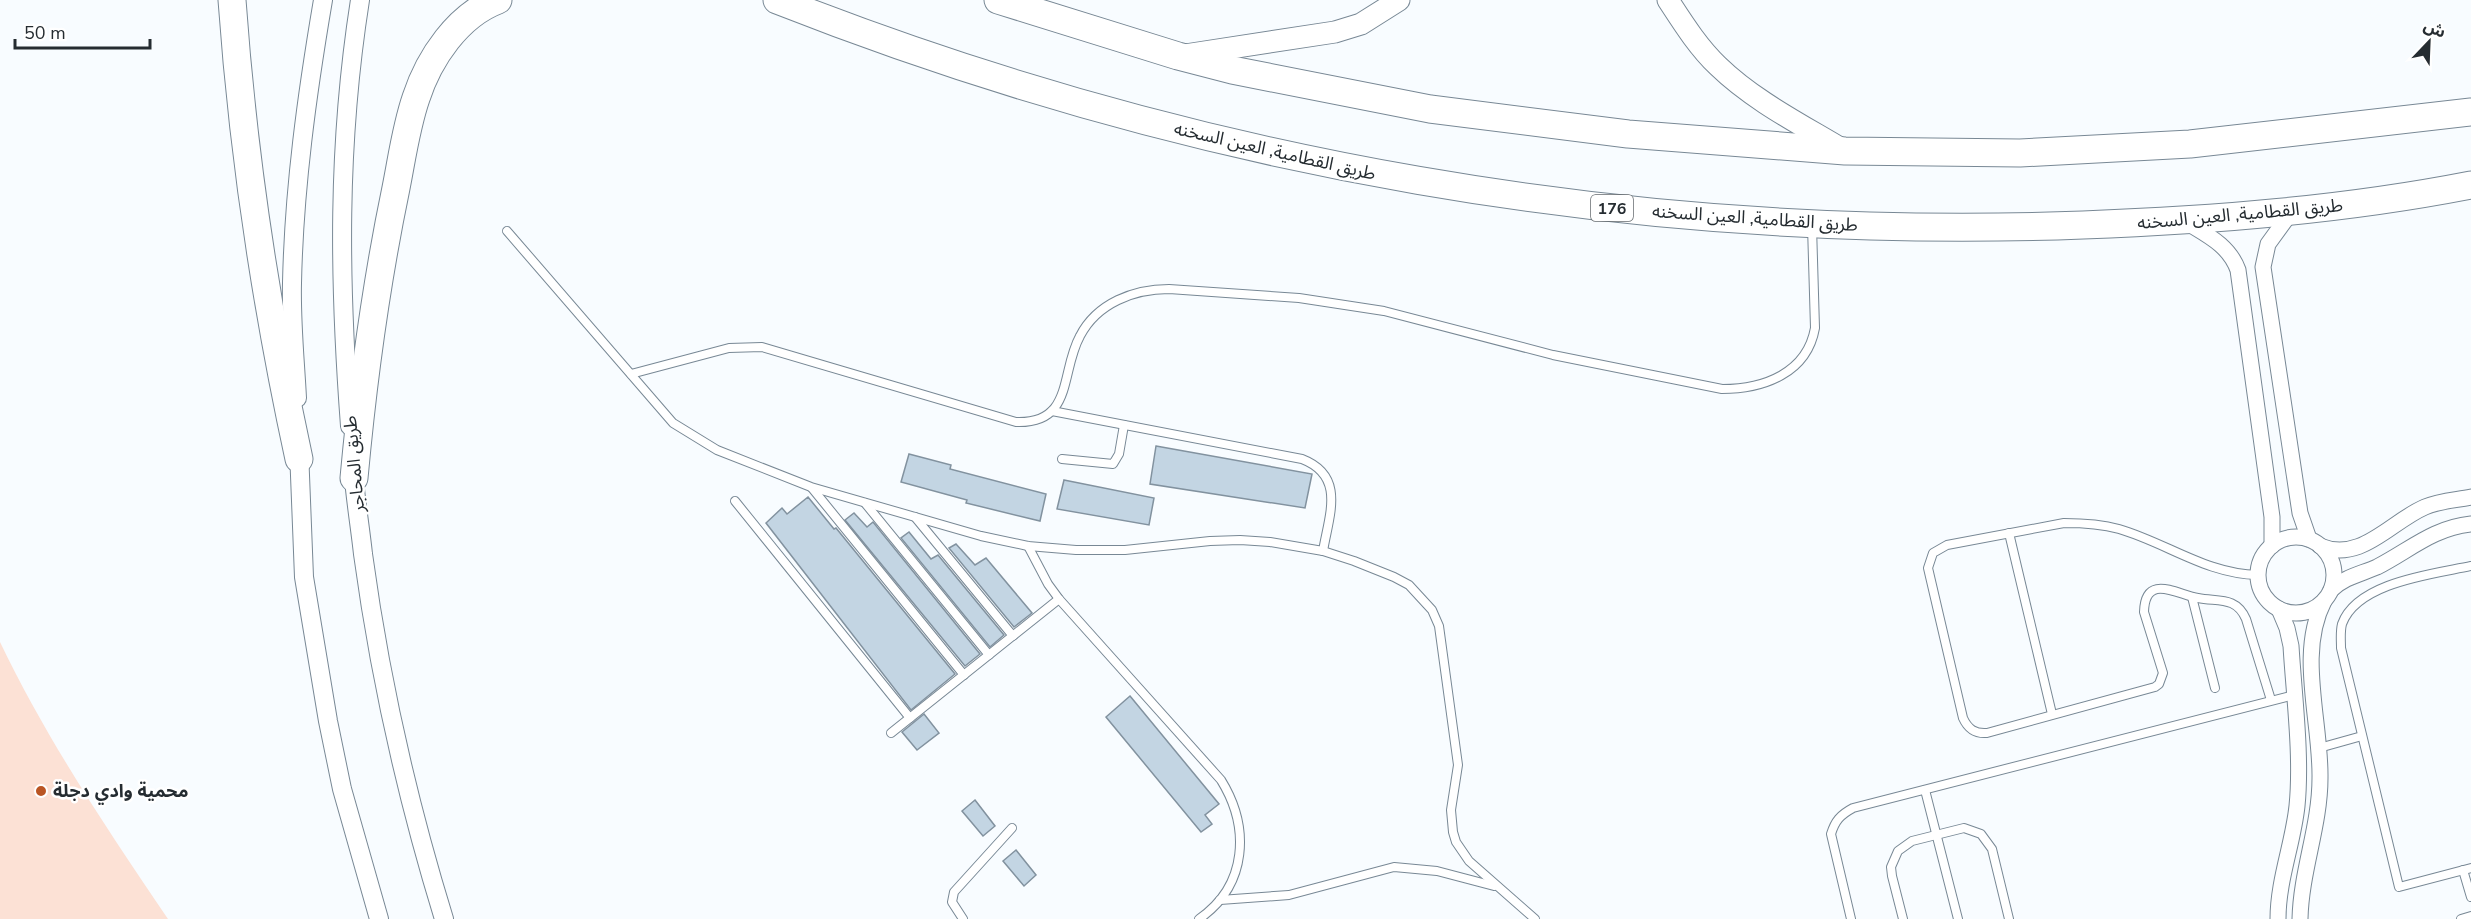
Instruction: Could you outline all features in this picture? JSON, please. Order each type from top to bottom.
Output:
[{"type":"highway","points":[[232,0],[242,121],[255,224],[278,359],[299,459]]},
{"type":"highway","points":[[354,478],[375,298],[416,98],[442,45],[468,7],[498,0]]},
{"type":"highway","name":"طريق القطامية, العين السخنه","points":[[777,0],[977,73],[1183,132],[1382,175],[1583,206],[1812,224],[1988,229],[2185,221],[2393,200],[2471,185]]},
{"type":"highway","points":[[998,0],[1178,56],[1232,70],[1430,109],[1628,134],[1845,151],[2020,153],[2190,144],[2471,112]]},
{"type":"main road","points":[[1178,56],[1335,32],[1361,24],[1399,0]]},
{"type":"main road","points":[[1668,0],[1698,44],[1718,66],[1753,94],[1845,151]]},
{"type":"street","points":[[322,5],[304,116],[294,227],[292,286],[304,577],[342,789],[379,919]]},
{"type":"street","name":"طريق المحاجر","points":[[359,7],[345,120],[340,222],[342,318],[354,478],[377,647],[390,718],[406,789],[444,919]]},
{"type":"street","points":[[2292,211],[2268,244],[2263,267],[2302,522],[2314,543],[2328,555],[2333,566],[2334,579],[2316,619],[2311,649],[2320,780],[2317,819],[2301,891],[2300,919]]},
{"type":"street","points":[[2185,221],[2224,247],[2238,270],[2272,517],[2272,546]]},
{"type":"street","points":[[2471,498],[2425,507],[2378,537],[2348,550],[2335,551],[2296,537],[2283,539],[2263,555],[2258,574],[2262,592],[2269,602],[2279,609],[2291,613],[2303,613],[2315,609],[2343,580],[2375,567],[2442,530],[2471,524]]},
{"type":"street","points":[[2278,919],[2282,875],[2297,807],[2294,695],[2289,635],[2279,609]]},
{"type":"lane","points":[[631,374],[729,348],[762,347],[1016,422],[1029,423],[1042,419],[1060,401],[1079,337],[1089,322],[1117,300],[1134,292],[1151,289],[1299,298],[1342,304],[1427,320],[1553,355],[1722,389],[1757,386],[1773,380],[1799,363],[1813,341],[1815,328],[1812,224]]},
{"type":"lane","points":[[507,231],[673,423],[717,450],[811,487],[981,537],[1028,546],[1077,550],[1125,550],[1210,541],[1270,542],[1323,551],[1394,577],[1409,585],[1432,610],[1439,626],[1458,765],[1451,810],[1456,842],[1469,861],[1535,919]]},
{"type":"lane","points":[[1052,411],[1313,463],[1330,481],[1332,493],[1323,551]]},
{"type":"lane","points":[[1062,459],[1113,464],[1119,454],[1124,425]]},
{"type":"lane","points":[[811,487],[964,675]]},
{"type":"lane","points":[[735,501],[910,718]]},
{"type":"lane","points":[[866,503],[989,655]]},
{"type":"lane","points":[[915,517],[1013,636]]},
{"type":"lane","points":[[2258,574],[2215,569],[2134,534],[2100,525],[2064,523],[1939,548],[1929,560],[1928,568],[1966,725],[1979,733],[1987,733],[2150,689],[2159,684],[2163,674],[2144,612],[2146,599],[2150,594],[2162,588],[2172,589],[2192,597],[2226,600],[2240,608],[2246,619],[2271,700]]},
{"type":"lane","points":[[2009,533],[2052,714]]},
{"type":"lane","points":[[1028,546],[1048,584],[1059,599],[1221,780],[1231,795],[1237,813],[1240,849],[1237,867],[1220,900],[1199,919]]},
{"type":"lane","points":[[2471,566],[2409,579],[2363,598],[2343,624],[2341,648],[2399,887],[2467,869],[2471,897]]},
{"type":"lane","points":[[2192,597],[2215,688]]},
{"type":"lane","points":[[891,733],[1059,599]]},
{"type":"lane","points":[[1851,919],[1831,834],[1834,823],[1842,814],[1853,808],[2294,695]]},
{"type":"lane","points":[[2319,748],[2362,736]]},
{"type":"lane","points":[[1925,790],[1958,919]]},
{"type":"lane","points":[[963,919],[952,902],[954,892],[1012,828]]},
{"type":"lane","points":[[1903,919],[1892,876],[1894,859],[1905,845],[1964,828],[1981,834],[1992,849],[2009,919]]},
{"type":"lane","points":[[1220,900],[1289,895],[1394,867],[1458,875],[1500,888]]},
{"type":"lane","points":[[2461,919],[2471,916]]},
{"type":"shaded area","name":"محمية وادي دجلة","points":[[0,642],[58,749],[100,818],[168,919],[0,919]]},
{"type":"building","points":[[1156,446],[1312,474],[1305,508],[1150,484]]},
{"type":"building","points":[[909,454],[951,465],[950,469],[1046,494],[1040,521],[966,503],[967,500],[901,482]]},
{"type":"building","points":[[1064,480],[1154,498],[1149,525],[1057,509]]},
{"type":"building","points":[[808,497],[955,674],[911,710],[766,523],[782,508],[787,514]]},
{"type":"building","points":[[854,513],[867,527],[873,522],[980,654],[965,666],[845,520]]},
{"type":"building","points":[[909,532],[931,559],[938,555],[1004,635],[990,647],[901,538]]},
{"type":"building","points":[[956,544],[975,565],[986,558],[1032,613],[1014,627],[949,548]]},
{"type":"building","points":[[1130,696],[1219,804],[1205,815],[1212,824],[1201,832],[1106,717]]},
{"type":"building","points":[[924,714],[939,733],[917,750],[902,732]]},
{"type":"building","points":[[975,800],[995,826],[983,836],[962,811]]},
{"type":"building","points":[[1016,850],[1036,875],[1024,886],[1003,861]]},
{"type":"place","name":"محمية وادي دجلة","points":[[41,791]]}]
